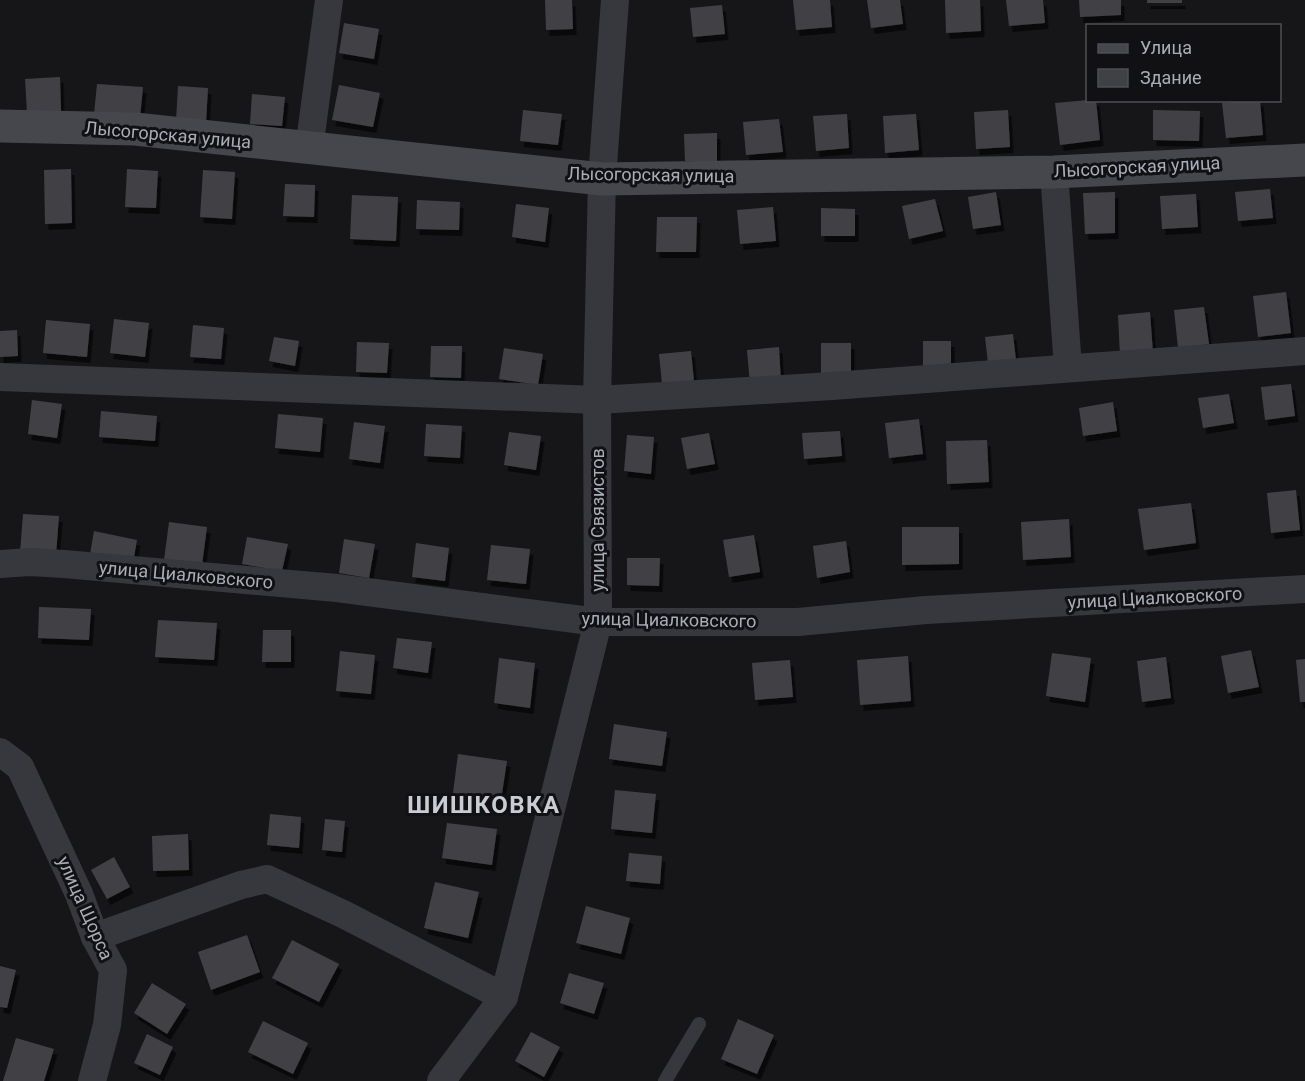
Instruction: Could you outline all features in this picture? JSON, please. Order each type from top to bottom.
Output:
[{"type":"street","points":[[309,149],[329,0]]},
{"type":"street","name":"улица Связистов","points":[[441,1081],[504,997],[598,622],[597,400],[602,179],[615,0]]},
{"type":"street","name":"Лысогорская улица","points":[[0,126],[135,129],[602,179],[1054,172],[1305,160]]},
{"type":"street","points":[[1054,172],[1068,368]]},
{"type":"street","points":[[0,377],[597,400],[832,386],[1305,351]]},
{"type":"street","name":"улица Циалковского","points":[[0,564],[30,562],[64,564],[337,588],[598,622],[798,622],[926,610],[1305,589]]},
{"type":"street","name":"улица Щорса","points":[[0,752],[20,767],[79,894],[95,937],[112,970],[107,1025],[92,1081]]},
{"type":"street","points":[[95,937],[241,885],[267,879],[343,914],[504,997]]},
{"type":"lane","points":[[665,1081],[699,1024]]},
{"type":"building","points":[[545,0],[572,0],[573,29],[546,30]]},
{"type":"building","points":[[793,0],[830,0],[832,27],[796,30]]},
{"type":"building","points":[[867,0],[900,0],[903,24],[871,28]]},
{"type":"building","points":[[945,0],[980,0],[981,31],[946,33]]},
{"type":"building","points":[[1006,0],[1043,0],[1045,23],[1009,26]]},
{"type":"building","points":[[1079,0],[1121,0],[1121,15],[1080,17]]},
{"type":"building","points":[[1147,0],[1182,0],[1182,3],[1147,3]]},
{"type":"building","points":[[722,5],[725,34],[693,37],[690,8]]},
{"type":"building","points":[[344,23],[379,29],[374,59],[339,53]]},
{"type":"building","points":[[60,77],[61,111],[27,112],[25,79]]},
{"type":"building","points":[[97,84],[143,87],[140,118],[94,114]]},
{"type":"building","points":[[339,85],[380,93],[373,127],[332,120]]},
{"type":"building","points":[[178,86],[208,88],[206,123],[176,121]]},
{"type":"building","points":[[252,94],[285,97],[282,126],[250,124]]},
{"type":"building","points":[[1086,100],[1096,102],[1100,140],[1060,145],[1055,103]]},
{"type":"building","points":[[1260,102],[1263,135],[1226,138],[1222,103]]},
{"type":"building","points":[[523,110],[562,114],[558,145],[520,141]]},
{"type":"building","points":[[1008,110],[1010,147],[976,149],[974,112]]},
{"type":"building","points":[[1153,110],[1200,111],[1199,141],[1153,140]]},
{"type":"building","points":[[847,114],[849,148],[816,151],[813,116]]},
{"type":"building","points":[[916,114],[919,150],[885,153],[883,116]]},
{"type":"building","points":[[779,119],[783,152],[746,155],[743,122]]},
{"type":"building","points":[[717,133],[717,161],[685,161],[684,134]]},
{"type":"building","points":[[71,169],[72,223],[45,224],[44,170]]},
{"type":"building","points":[[127,169],[158,171],[156,208],[125,207]]},
{"type":"building","points":[[203,170],[235,172],[232,219],[200,217]]},
{"type":"building","points":[[285,184],[315,185],[314,217],[283,216]]},
{"type":"building","points":[[1270,189],[1273,218],[1238,221],[1235,192]]},
{"type":"building","points":[[996,192],[1001,225],[973,229],[968,197]]},
{"type":"building","points":[[1115,192],[1115,233],[1085,234],[1083,193]]},
{"type":"building","points":[[1196,194],[1198,227],[1162,229],[1160,196]]},
{"type":"building","points":[[352,195],[398,197],[396,241],[350,239]]},
{"type":"building","points":[[935,199],[943,231],[909,239],[902,206]]},
{"type":"building","points":[[417,200],[460,202],[459,230],[416,229]]},
{"type":"building","points":[[516,204],[549,208],[545,242],[512,237]]},
{"type":"building","points":[[773,207],[776,241],[740,244],[737,210]]},
{"type":"building","points":[[821,208],[855,209],[855,236],[821,236]]},
{"type":"building","points":[[657,217],[697,217],[696,252],[656,252]]},
{"type":"building","points":[[1286,292],[1291,333],[1258,337],[1253,296]]},
{"type":"building","points":[[1204,307],[1209,344],[1178,348],[1174,310]]},
{"type":"building","points":[[1150,312],[1153,353],[1120,356],[1118,315]]},
{"type":"building","points":[[114,319],[149,323],[145,357],[110,353]]},
{"type":"building","points":[[46,320],[90,324],[87,357],[43,353]]},
{"type":"building","points":[[193,325],[224,328],[221,359],[190,357]]},
{"type":"building","points":[[17,330],[18,356],[0,357],[0,331]]},
{"type":"building","points":[[1013,334],[1017,369],[989,372],[985,337]]},
{"type":"building","points":[[274,337],[299,341],[295,366],[269,361]]},
{"type":"building","points":[[923,341],[951,341],[951,373],[923,373]]},
{"type":"building","points":[[357,342],[389,343],[387,373],[356,372]]},
{"type":"building","points":[[821,343],[851,343],[851,379],[821,379]]},
{"type":"building","points":[[431,346],[462,346],[461,378],[430,377]]},
{"type":"building","points":[[779,347],[781,382],[750,385],[747,350]]},
{"type":"building","points":[[504,348],[543,354],[538,385],[499,379]]},
{"type":"building","points":[[691,351],[694,381],[662,384],[659,354]]},
{"type":"building","points":[[1291,384],[1295,416],[1265,420],[1261,387]]},
{"type":"building","points":[[1229,394],[1234,423],[1203,428],[1198,398]]},
{"type":"building","points":[[32,400],[62,404],[57,438],[28,434]]},
{"type":"building","points":[[1113,402],[1117,431],[1083,436],[1079,408]]},
{"type":"building","points":[[101,411],[157,416],[155,441],[99,437]]},
{"type":"building","points":[[278,414],[323,418],[320,452],[275,448]]},
{"type":"building","points":[[919,419],[923,454],[889,458],[885,423]]},
{"type":"building","points":[[354,422],[385,426],[380,463],[349,459]]},
{"type":"building","points":[[426,424],[462,426],[460,458],[424,456]]},
{"type":"building","points":[[840,431],[842,456],[804,459],[802,433]]},
{"type":"building","points":[[509,432],[541,436],[536,470],[504,465]]},
{"type":"building","points":[[709,433],[715,464],[687,469],[681,438]]},
{"type":"building","points":[[627,435],[654,437],[651,474],[624,471]]},
{"type":"building","points":[[987,440],[989,482],[947,484],[946,441]]},
{"type":"building","points":[[1296,490],[1300,530],[1271,533],[1267,493]]},
{"type":"building","points":[[1191,503],[1196,543],[1144,550],[1138,509]]},
{"type":"building","points":[[23,514],[59,516],[56,555],[20,553]]},
{"type":"building","points":[[1069,519],[1071,557],[1023,560],[1021,522]]},
{"type":"building","points":[[169,522],[207,527],[202,565],[164,560]]},
{"type":"building","points":[[902,527],[959,527],[959,564],[902,565]]},
{"type":"building","points":[[94,531],[137,540],[132,569],[89,560]]},
{"type":"building","points":[[754,535],[760,572],[729,577],[723,540]]},
{"type":"building","points":[[247,537],[288,544],[282,571],[242,564]]},
{"type":"building","points":[[344,539],[375,544],[369,578],[339,573]]},
{"type":"building","points":[[846,541],[850,572],[817,578],[813,546]]},
{"type":"building","points":[[416,543],[449,548],[445,581],[412,577]]},
{"type":"building","points":[[491,545],[530,549],[526,584],[487,580]]},
{"type":"building","points":[[627,558],[660,558],[659,586],[627,585]]},
{"type":"building","points":[[39,607],[91,609],[89,640],[38,638]]},
{"type":"building","points":[[158,620],[217,623],[214,660],[155,657]]},
{"type":"building","points":[[263,630],[291,630],[291,662],[262,662]]},
{"type":"building","points":[[397,638],[432,642],[428,673],[393,668]]},
{"type":"building","points":[[1251,650],[1259,687],[1228,693],[1221,656]]},
{"type":"building","points":[[340,651],[375,655],[371,694],[336,691]]},
{"type":"building","points":[[1052,653],[1091,658],[1085,702],[1046,696]]},
{"type":"building","points":[[908,656],[911,701],[860,705],[857,660]]},
{"type":"building","points":[[1166,657],[1171,698],[1142,702],[1137,661]]},
{"type":"building","points":[[499,658],[535,663],[530,708],[494,703]]},
{"type":"building","points":[[1305,659],[1305,702],[1300,702],[1296,660]]},
{"type":"building","points":[[790,660],[793,697],[755,700],[752,663]]},
{"type":"building","points":[[614,724],[667,732],[662,766],[609,759]]},
{"type":"building","points":[[458,754],[507,761],[501,800],[453,793]]},
{"type":"building","points":[[615,790],[656,794],[652,833],[611,829]]},
{"type":"building","points":[[270,814],[301,817],[299,848],[267,845]]},
{"type":"building","points":[[325,819],[345,821],[342,852],[322,850]]},
{"type":"building","points":[[447,823],[497,829],[492,865],[442,858]]},
{"type":"building","points":[[188,834],[189,870],[153,871],[152,836]]},
{"type":"building","points":[[629,853],[662,856],[660,884],[626,881]]},
{"type":"building","points":[[114,857],[130,887],[107,899],[91,870]]},
{"type":"building","points":[[435,882],[479,892],[468,938],[424,928]]},
{"type":"building","points":[[586,906],[630,918],[621,954],[576,943]]},
{"type":"building","points":[[247,935],[260,972],[211,990],[198,952]]},
{"type":"building","points":[[292,940],[339,964],[319,1002],[272,978]]},
{"type":"building","points":[[0,966],[16,970],[7,1008],[0,1007]]},
{"type":"building","points":[[569,973],[604,983],[594,1014],[560,1003]]},
{"type":"building","points":[[152,983],[186,1004],[167,1034],[134,1013]]},
{"type":"building","points":[[738,1019],[774,1035],[757,1074],[721,1059]]},
{"type":"building","points":[[263,1021],[308,1043],[293,1074],[248,1052]]},
{"type":"building","points":[[531,1032],[560,1047],[544,1077],[515,1061]]},
{"type":"building","points":[[147,1034],[173,1047],[160,1075],[134,1063]]},
{"type":"building","points":[[16,1038],[54,1049],[44,1081],[3,1081]]},
{"type":"district","name":"ШИШКОВКА","points":[[484,805]]}]
